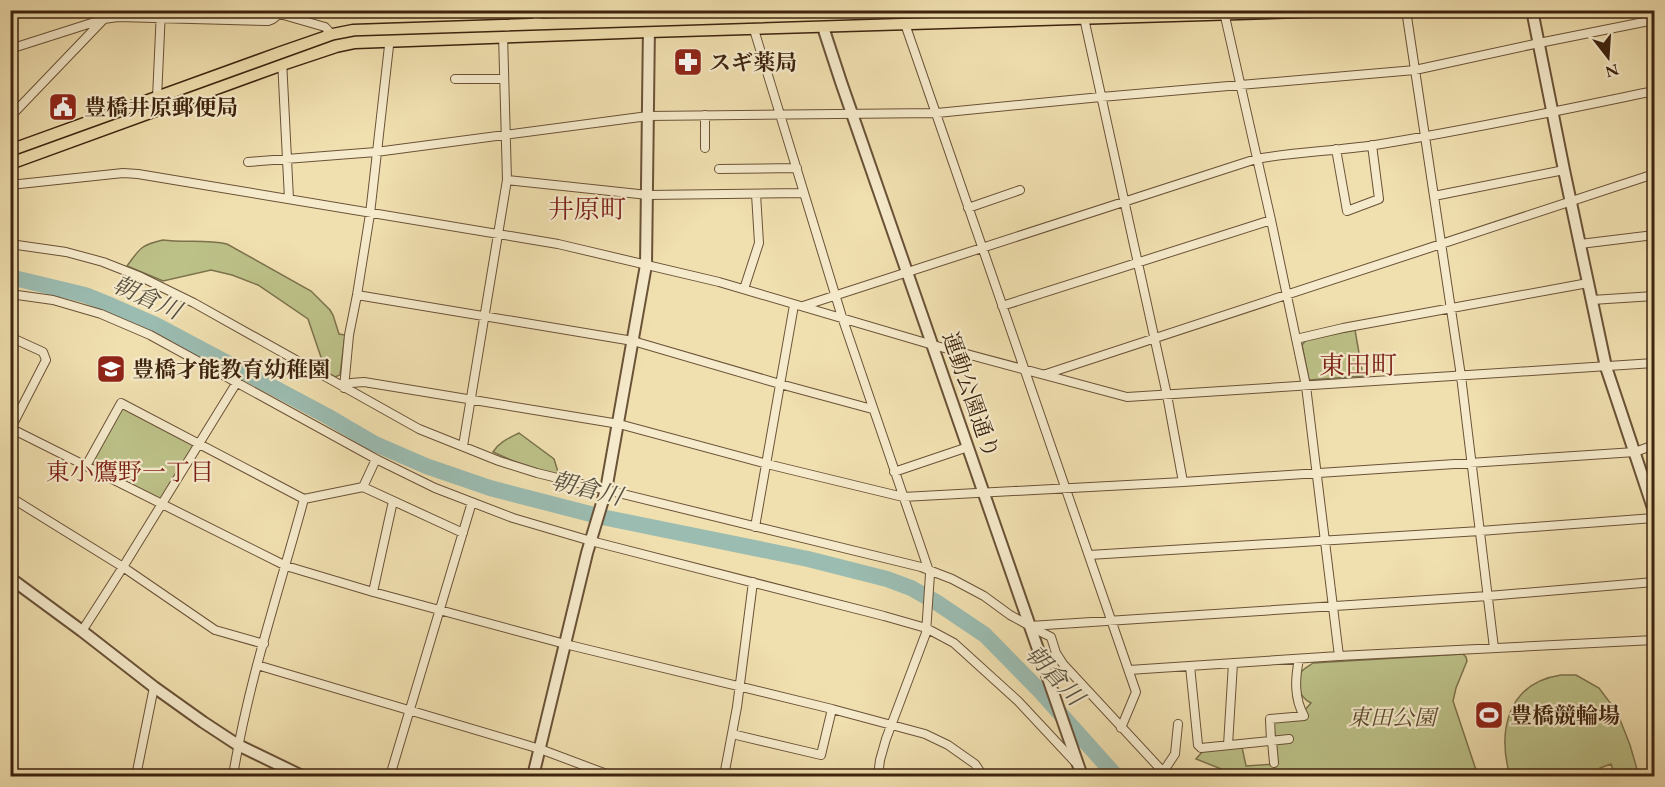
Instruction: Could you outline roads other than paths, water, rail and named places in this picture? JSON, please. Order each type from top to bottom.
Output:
[{"type":"main road","points":[[902,16],[984,10]]},
{"type":"main road","points":[[10,151],[157,98],[334,40],[358,42],[390,35],[537,31],[649,22],[818,16],[1331,11]]},
{"type":"main road","points":[[537,31],[621,16],[649,22]]},
{"type":"main road","points":[[10,163],[282,58]]},
{"type":"street","points":[[266,10],[325,27],[334,40]]},
{"type":"street","points":[[537,10],[537,31]]},
{"type":"street","points":[[1406,10],[1461,376],[1494,648]]},
{"type":"street","points":[[1532,10],[1606,367],[1654,511]]},
{"type":"street","points":[[10,49],[104,19],[118,17],[161,14],[268,21],[279,12]]},
{"type":"street","points":[[1224,12],[1305,386],[1339,656]]},
{"type":"street","points":[[157,98],[161,14]]},
{"type":"street","points":[[1080,14],[1101,97],[1167,395],[1182,483]]},
{"type":"street","name":"運動公園通り","points":[[818,16],[1082,777]]},
{"type":"street","points":[[902,16],[1136,692],[1121,728]]},
{"type":"street","points":[[10,117],[104,19]]},
{"type":"street","points":[[751,19],[835,296],[929,572],[926,633],[892,724],[880,760],[878,777]]},
{"type":"street","points":[[248,162],[376,152],[648,116],[937,113],[1415,70],[1654,20]]},
{"type":"street","points":[[532,777],[591,539],[606,492],[646,265],[649,22]]},
{"type":"street","points":[[463,446],[507,180],[503,32]]},
{"type":"street","points":[[344,388],[349,335],[370,214],[390,35]]},
{"type":"street","points":[[282,58],[289,199]]},
{"type":"street","points":[[455,80],[504,79]]},
{"type":"street","points":[[798,306],[1256,159],[1425,136],[1654,91]]},
{"type":"street","points":[[705,115],[705,148]]},
{"type":"street","points":[[1336,149],[1347,212],[1378,199],[1372,145]]},
{"type":"street","points":[[719,169],[797,168]]},
{"type":"street","points":[[1434,196],[1564,170]]},
{"type":"street","points":[[10,185],[123,173],[138,174],[558,244],[719,282],[933,345],[1126,398],[1654,363]]},
{"type":"street","points":[[1044,375],[1654,174]]},
{"type":"street","points":[[507,180],[648,195],[804,193]]},
{"type":"street","points":[[968,208],[1020,190]]},
{"type":"street","points":[[744,290],[759,243],[756,194]]},
{"type":"street","points":[[1002,306],[1270,220]]},
{"type":"street","points":[[1580,244],[1654,235]]},
{"type":"street","points":[[10,244],[66,252],[103,262],[141,277],[194,303],[419,429],[499,461],[606,492],[754,526],[952,579],[1051,638],[1063,664],[1165,775],[1175,754],[1178,724]]},
{"type":"street","points":[[1296,339],[1343,328],[1588,283]]},
{"type":"street","points":[[10,294],[53,300],[101,314],[150,335],[376,459],[435,488],[513,518],[926,625],[954,643],[1010,693],[1078,765]]},
{"type":"street","points":[[357,295],[633,340],[872,409]]},
{"type":"street","points":[[1592,300],[1654,296]]},
{"type":"street","points":[[754,526],[780,384],[798,306]]},
{"type":"street","points":[[10,337],[43,352],[46,360],[11,428],[286,566],[565,645],[892,724],[925,734],[948,745],[975,764],[983,777]]},
{"type":"street","points":[[82,631],[237,382]]},
{"type":"street","points":[[344,388],[351,383],[364,382],[619,424],[766,464],[903,497],[1182,483],[1635,452],[1654,445]]},
{"type":"street","points":[[87,466],[121,404],[304,499],[363,487],[463,533]]},
{"type":"street","points":[[894,472],[968,447]]},
{"type":"street","points":[[363,487],[376,459]]},
{"type":"street","points":[[10,497],[123,567],[215,630],[264,644]]},
{"type":"street","points":[[232,777],[257,665],[304,499]]},
{"type":"street","points":[[373,592],[393,501]]},
{"type":"street","points":[[390,777],[472,502]]},
{"type":"street","points":[[1089,555],[1654,518]]},
{"type":"street","points":[[10,578],[154,687],[238,745],[302,777]]},
{"type":"street","points":[[724,777],[740,687],[753,582]]},
{"type":"street","points":[[1030,626],[1488,596],[1654,582]]},
{"type":"street","points":[[1129,670],[1339,656],[1654,640]]},
{"type":"street","points":[[1274,764],[1270,719],[1304,716],[1298,700],[1296,684],[1299,659]]},
{"type":"street","points":[[1228,745],[1233,663]]},
{"type":"street","points":[[257,665],[540,749],[612,777]]},
{"type":"street","points":[[1190,666],[1198,745],[1201,748],[1289,739]]},
{"type":"street","points":[[136,777],[154,687]]},
{"type":"street","points":[[732,734],[821,755],[832,709]]},
{"type":"waterway","name":"朝倉川","points":[[10,277],[85,295],[156,325],[373,443],[426,466],[490,488],[602,517],[808,559],[887,579],[911,588],[985,635],[1040,691],[1116,776]]},
{"type":"tram line","points":[[10,157],[334,40],[355,36],[1154,10]]},
{"type":"place","name":"スギ薬局","points":[[688,62]]},
{"type":"place","name":"豊橋井原郵便局","points":[[63,107]]},
{"type":"place","name":"豊橋才能教育幼稚園","points":[[111,369]]},
{"type":"place","name":"豊橋競輪場","points":[[1489,715]]},
{"type":"district","name":"井原町","points":[[587,209]]},
{"type":"district","name":"東田町","points":[[1358,365]]},
{"type":"district","name":"東小鷹野一丁目","points":[[130,471]]},
{"type":"park label","name":"東田公園","points":[[1392,717]]}]
